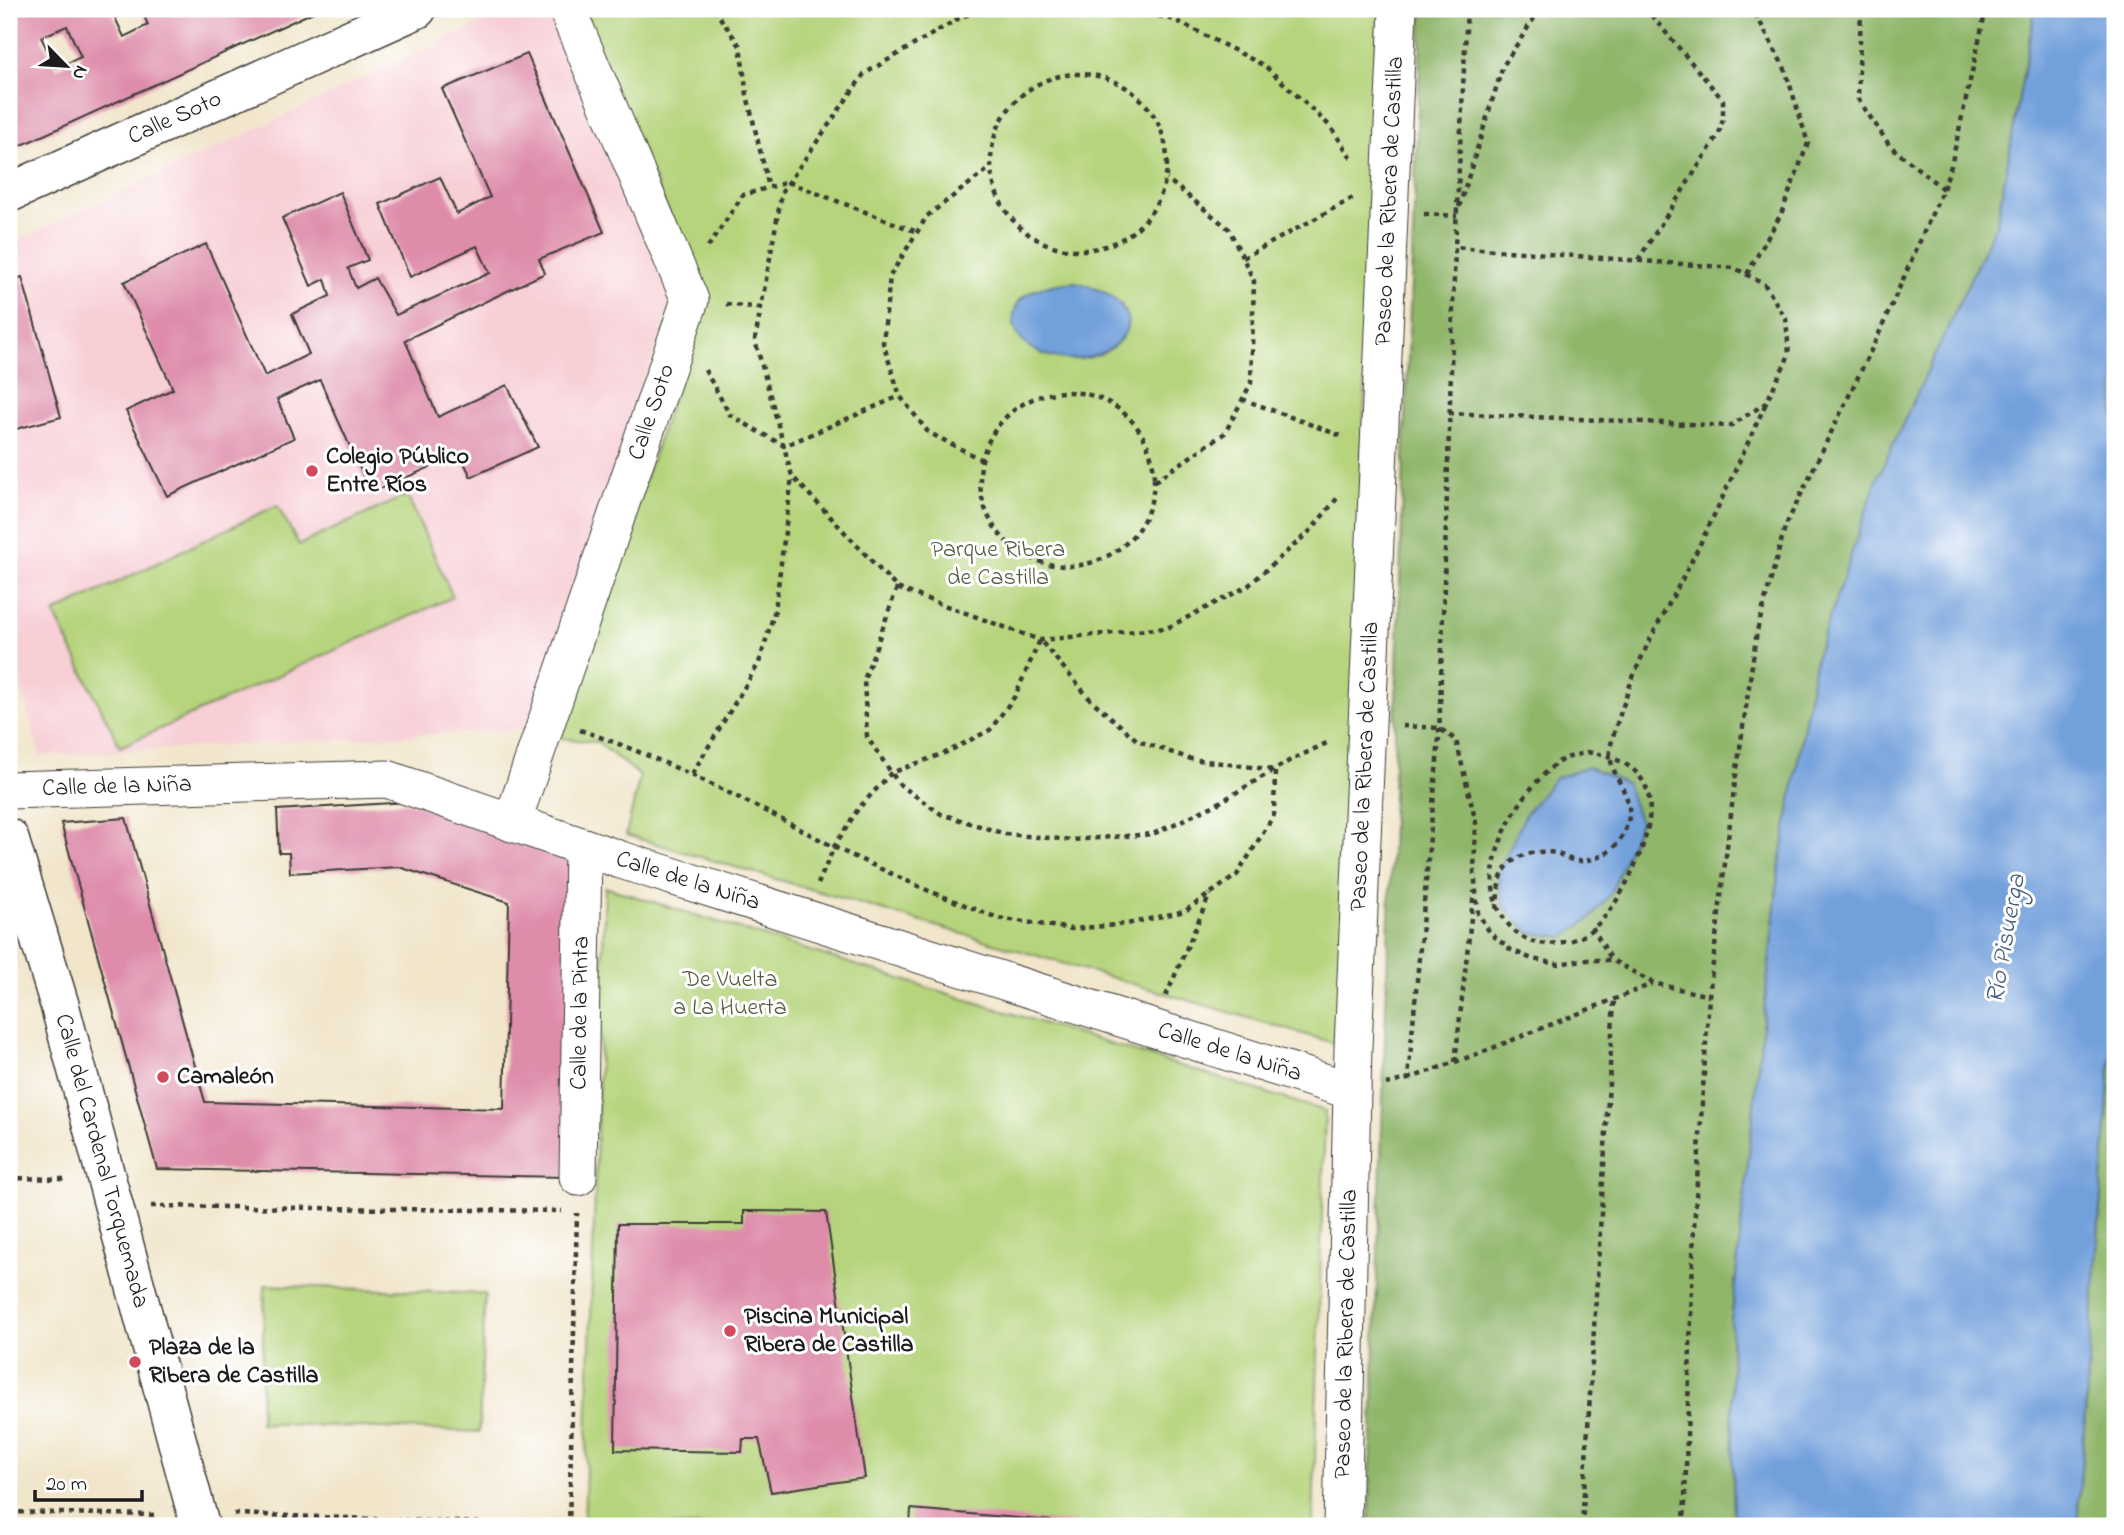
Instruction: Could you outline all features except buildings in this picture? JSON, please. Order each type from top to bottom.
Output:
[{"type":"street","name":"Calle Soto","points":[[9,193],[417,9]]},
{"type":"street","points":[[567,9],[690,300]]},
{"type":"street","name":"Paseo de la Ribera de Castilla","points":[[1342,1526],[1352,1091],[1398,9]]},
{"type":"street","name":"Calle Soto","points":[[512,823],[690,300]]},
{"type":"street","name":"Calle de la Niña","points":[[9,790],[387,779],[583,847],[1352,1091]]},
{"type":"street","name":"Calle del Cardenal Torquemada","points":[[9,838],[215,1520]]},
{"type":"street","name":"Calle de la Pinta","points":[[578,1177],[583,847]]},
{"type":"path","points":[[714,9],[740,46],[747,96],[769,188]]},
{"type":"path","points":[[692,774],[760,663],[775,610],[792,476],[755,340],[782,192],[864,74],[963,16],[998,9]]},
{"type":"path","points":[[1129,9],[1175,20],[1265,66],[1330,126],[1358,167]]},
{"type":"path","points":[[1408,1079],[1439,728],[1455,247],[1467,9]]},
{"type":"path","points":[[1457,216],[1503,66],[1540,9]]},
{"type":"path","points":[[1637,260],[1704,159],[1719,134],[1723,119],[1723,100],[1646,9]]},
{"type":"path","points":[[1747,274],[1781,214],[1808,143],[1785,69],[1753,9]]},
{"type":"path","points":[[1861,9],[1858,99],[1890,146],[1943,189]]},
{"type":"path","points":[[1684,1526],[1694,1228],[1709,996],[1734,789],[1757,631],[1785,527],[1877,338],[1943,189],[1951,166],[1986,9]]},
{"type":"path","points":[[1065,74],[1093,74],[1119,82],[1142,98],[1159,121],[1168,147],[1167,178],[1156,207],[1136,231],[1108,246],[1079,251],[1048,245],[1021,230],[1002,206],[991,177],[991,149],[1000,122],[1016,99],[1038,83],[1065,74]]},
{"type":"path","points":[[982,460],[928,432],[900,396],[883,343],[890,276],[917,232],[927,216],[991,167]]},
{"type":"path","points":[[1154,481],[1225,433],[1251,383],[1254,281],[1229,229],[1167,178]]},
{"type":"path","points":[[690,300],[710,241],[743,195],[788,182],[917,232]]},
{"type":"path","points":[[1243,258],[1372,188],[1389,213]]},
{"type":"path","points":[[1455,247],[1735,268],[1765,285],[1786,319],[1789,355],[1688,568],[1640,657],[1609,755],[1630,807],[1626,829],[1614,849],[1591,860],[1576,861],[1539,851],[1522,856],[1509,864],[1501,877],[1496,909]]},
{"type":"path","points":[[701,363],[730,415],[784,446]]},
{"type":"path","points":[[1063,391],[1092,395],[1117,407],[1138,427],[1150,453],[1154,481],[1150,507],[1137,530],[1119,550],[1096,562],[1069,566],[1043,563],[1019,552],[999,535],[986,512],[979,486],[982,460],[992,433],[1011,412],[1035,397],[1063,391]]},
{"type":"path","points":[[784,446],[900,396]]},
{"type":"path","points":[[792,476],[897,588],[1040,640],[1167,628],[1248,586],[1311,530],[1378,450],[1242,399]]},
{"type":"path","points":[[1449,413],[1730,426],[1766,402]]},
{"type":"path","points":[[897,588],[864,680],[867,737],[899,784],[941,814],[1005,834],[1072,841],[1153,834],[1217,804],[1275,770],[1366,724],[1439,728],[1456,740],[1476,823],[1475,880],[1455,1062]]},
{"type":"path","points":[[1040,640],[1090,699],[1138,741],[1191,759],[1275,770]]},
{"type":"path","points":[[803,917],[834,847],[858,809],[891,774],[947,752],[989,730],[1014,696],[1040,640]]},
{"type":"path","points":[[546,718],[635,748],[929,891],[998,918],[1072,929],[1127,924],[1185,911],[1237,875],[1274,815],[1275,770]]},
{"type":"path","points":[[1587,752],[1609,755],[1629,765],[1645,784],[1652,807],[1645,842],[1628,880],[1609,911],[1584,935],[1555,943],[1534,942],[1513,931],[1496,909],[1492,883],[1497,854],[1507,823],[1531,790],[1558,761],[1587,752]]},
{"type":"path","points":[[1475,880],[1478,913],[1490,933],[1511,950],[1532,959],[1558,964],[1583,960],[1612,960],[1653,983],[1709,996]]},
{"type":"path","points":[[1151,1027],[1210,894]]},
{"type":"path","points":[[1592,927],[1612,960]]},
{"type":"path","points":[[1352,1091],[1408,1079],[1653,983]]},
{"type":"path","points":[[1582,1526],[1614,1000]]},
{"type":"path","points":[[9,1178],[65,1179]]},
{"type":"path","points":[[151,1206],[577,1211],[569,1526],[215,1520]]},
{"type":"path","points":[[9,1512],[157,1515]]},
{"type":"shaded area","name":"Colegio Público Entre Ríos","points":[[511,9],[549,9],[672,301],[528,729],[40,756],[9,641],[9,245]]},
{"type":"green space","name":"Parque Ribera de Castilla","points":[[581,9],[1379,9],[1341,1041],[1337,1044],[626,835],[640,776],[597,742],[558,738],[706,299]]},
{"type":"green space","points":[[1422,9],[2035,9],[1997,222],[1877,479],[1816,657],[1779,870],[1731,1323],[1734,1526],[1369,1526],[1404,457]]},
{"type":"green space","points":[[407,495],[453,597],[120,747],[54,613],[277,505],[299,545]]},
{"type":"green space","name":"De Vuelta a La Huerta","points":[[605,887],[1325,1111],[1313,1526],[584,1526]]},
{"type":"green space","points":[[2115,1001],[2115,1526],[2077,1526]]},
{"type":"green space","points":[[265,1285],[485,1294],[479,1432],[260,1423]]},
{"type":"water","name":"Río Pisuerga","points":[[2035,9],[2115,9],[2115,1001],[2077,1526],[1734,1526],[1731,1323],[1779,870],[1816,657],[1877,479],[1997,222]]},
{"type":"water","points":[[1076,282],[1108,295],[1124,310],[1127,326],[1120,340],[1104,352],[1082,358],[1057,358],[1028,346],[1020,338],[1014,323],[1014,312],[1018,303],[1034,290]]},
{"type":"water","points":[[1588,767],[1626,783],[1640,822],[1611,893],[1591,918],[1564,937],[1530,933],[1502,905],[1498,872],[1527,812],[1555,778]]},
{"type":"place","name":"Colegio Público Entre Ríos","points":[[312,471]]},
{"type":"place","name":"Camaleón","points":[[163,1077]]},
{"type":"place","name":"Piscina Municipal Ribera de Castilla","points":[[730,1331]]},
{"type":"place","name":"Plaza de la Ribera de Castilla","points":[[135,1362]]}]
